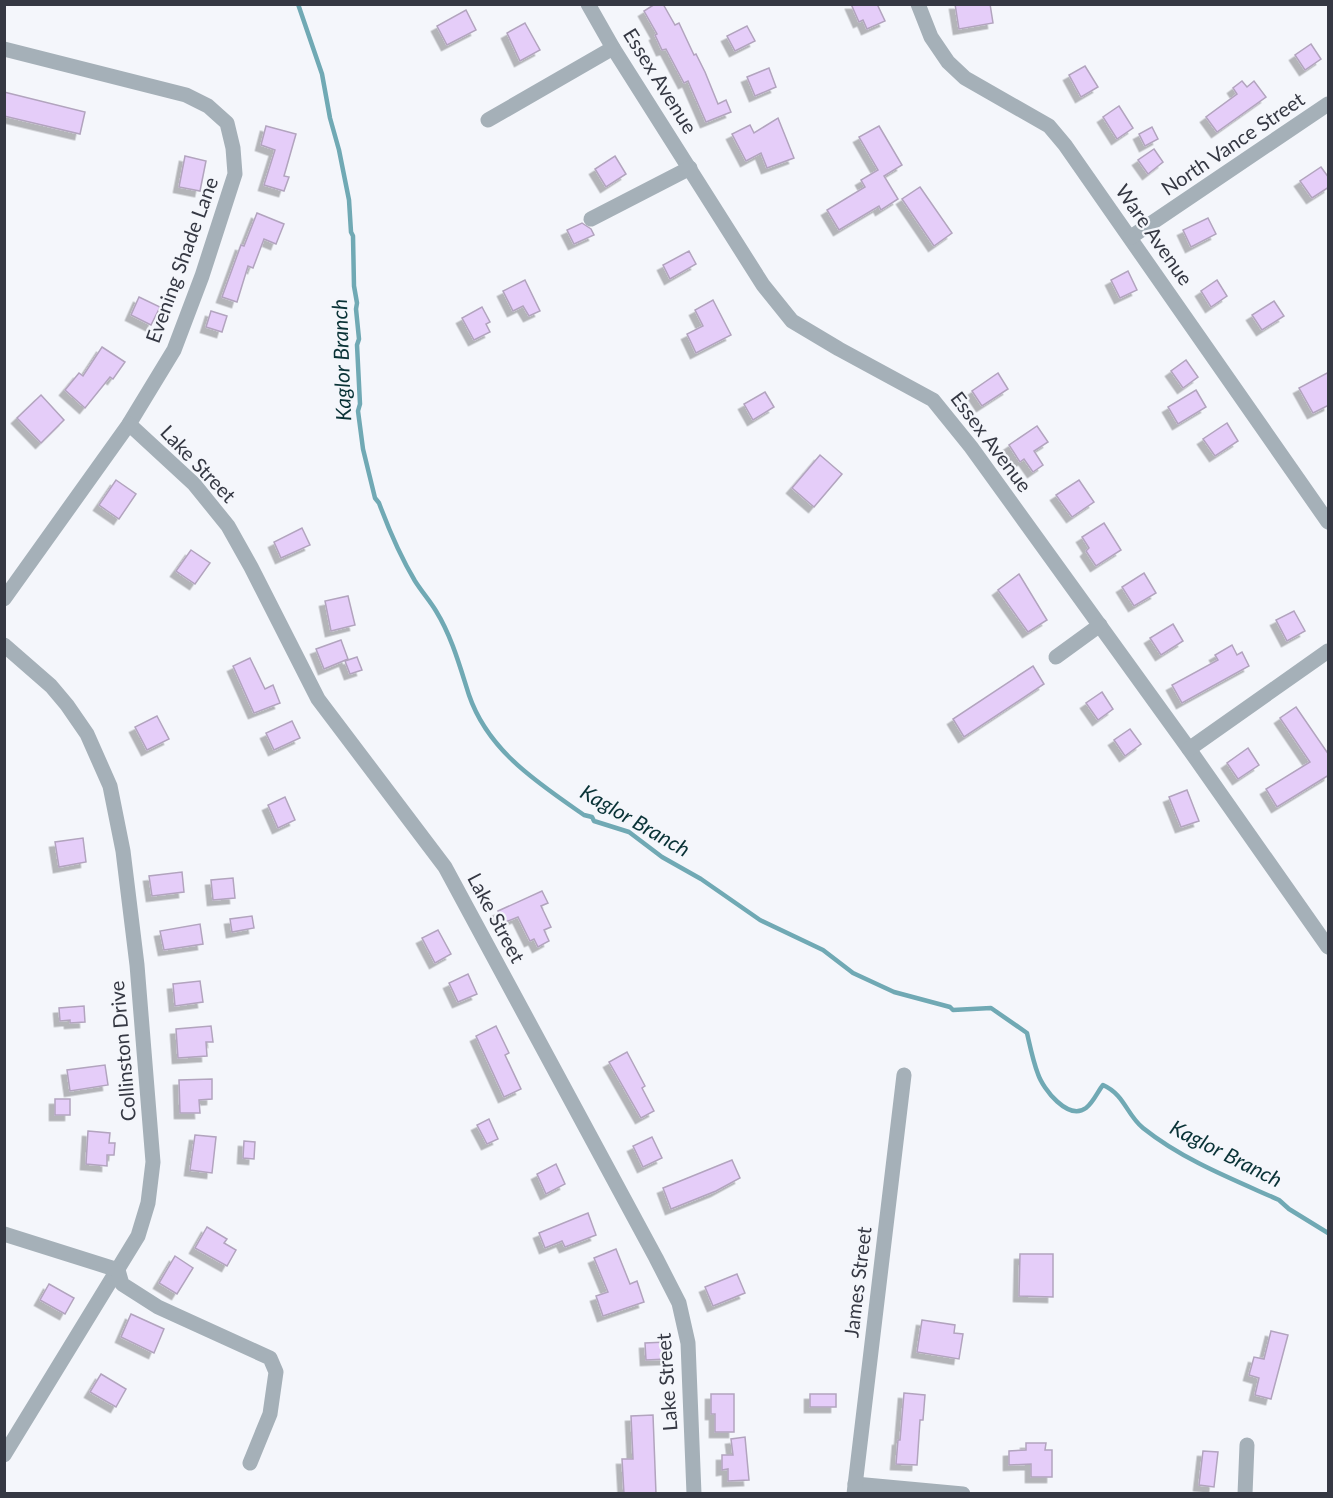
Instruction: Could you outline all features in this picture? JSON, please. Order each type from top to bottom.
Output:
[{"type":"street","name":"Essex Avenue","points":[[588,4],[763,285],[792,321],[933,400],[971,447],[1100,625],[1329,947]]},
{"type":"street","name":"Ware Avenue","points":[[918,4],[931,37],[948,62],[965,78],[1049,126],[1065,146],[1329,522]]},
{"type":"street","points":[[488,120],[614,48]]},
{"type":"street","name":"Evening Shade Lane","points":[[4,49],[186,95],[208,106],[227,123],[233,148],[235,174],[174,350],[129,424],[4,599]]},
{"type":"street","name":"North Vance Street","points":[[1131,237],[1329,104]]},
{"type":"street","points":[[591,219],[690,168]]},
{"type":"street","name":"Lake Street","points":[[129,424],[194,483],[228,526],[318,699],[445,867],[656,1258],[679,1303],[688,1343],[694,1494]]},
{"type":"street","points":[[1056,657],[1100,625]]},
{"type":"street","name":"Collinston Drive","points":[[4,645],[51,686],[87,734],[110,786],[123,851],[136,965],[153,1162],[148,1203],[142,1226],[118,1270],[4,1455]]},
{"type":"street","points":[[1189,749],[1329,651]]},
{"type":"street","name":"James Street","points":[[854,1489],[904,1075]]},
{"type":"street","points":[[4,1234],[118,1270],[122,1284],[158,1307],[270,1358],[276,1372],[270,1414],[250,1463]]},
{"type":"street","points":[[1245,1494],[1247,1445]]},
{"type":"street","points":[[854,1489],[963,1494]]},
{"type":"building","points":[[655,4],[663,4],[675,25],[679,23],[705,72],[718,104],[726,100],[731,112],[706,122],[688,81],[684,83],[666,49],[662,50],[655,35],[657,34],[644,11]]},
{"type":"building","points":[[851,4],[877,4],[885,21],[867,29],[863,20],[859,22]]},
{"type":"building","points":[[955,4],[990,4],[993,23],[959,29]]},
{"type":"building","points":[[466,10],[476,30],[447,45],[437,26]]},
{"type":"building","points":[[525,23],[540,50],[520,61],[507,33]]},
{"type":"building","points":[[747,26],[755,41],[735,51],[727,36]]},
{"type":"building","points":[[1311,44],[1321,59],[1305,70],[1295,55]]},
{"type":"building","points":[[1085,66],[1098,87],[1081,97],[1069,75]]},
{"type":"building","points":[[769,68],[776,87],[755,96],[747,77]]},
{"type":"building","points":[[1242,81],[1247,87],[1254,81],[1266,97],[1217,132],[1206,117],[1237,94],[1233,88]]},
{"type":"building","points":[[4,92],[85,112],[80,134],[4,116]]},
{"type":"building","points":[[1119,106],[1133,128],[1117,139],[1103,117]]},
{"type":"building","points":[[778,118],[794,158],[767,168],[761,153],[746,161],[732,134],[750,125],[754,133]]},
{"type":"building","points":[[266,126],[296,134],[284,176],[289,177],[284,191],[264,185],[275,150],[261,145]]},
{"type":"building","points":[[879,126],[902,165],[884,176],[898,199],[881,210],[879,206],[839,230],[827,210],[865,187],[861,180],[878,170],[859,137]]},
{"type":"building","points":[[1152,127],[1158,139],[1145,146],[1139,134]]},
{"type":"building","points":[[1154,149],[1163,162],[1148,174],[1138,160]]},
{"type":"building","points":[[185,156],[206,161],[200,191],[179,187]]},
{"type":"building","points":[[615,156],[626,174],[606,187],[595,169]]},
{"type":"building","points":[[1321,167],[1329,178],[1329,187],[1312,198],[1300,181]]},
{"type":"building","points":[[920,187],[952,233],[934,246],[902,199]]},
{"type":"building","points":[[257,213],[284,224],[276,244],[264,239],[253,268],[248,266],[237,302],[222,297],[241,245],[244,246]]},
{"type":"building","points":[[1208,218],[1216,234],[1191,247],[1183,230]]},
{"type":"building","points":[[582,223],[591,229],[594,235],[574,244],[567,230]]},
{"type":"building","points":[[689,251],[696,264],[670,279],[663,265]]},
{"type":"building","points":[[1128,271],[1137,290],[1120,298],[1111,280]]},
{"type":"building","points":[[525,280],[540,311],[529,316],[523,306],[513,311],[503,291]]},
{"type":"building","points":[[1217,280],[1227,296],[1211,307],[1201,291]]},
{"type":"building","points":[[139,297],[160,307],[151,325],[131,315]]},
{"type":"building","points":[[713,300],[731,335],[696,353],[687,334],[703,326],[695,310]]},
{"type":"building","points":[[1274,301],[1284,316],[1262,330],[1252,315]]},
{"type":"building","points":[[482,307],[490,322],[486,324],[490,332],[474,340],[462,318]]},
{"type":"building","points":[[211,311],[227,316],[222,332],[206,327]]},
{"type":"building","points":[[102,347],[125,362],[113,379],[110,377],[85,408],[65,390],[79,373],[83,376]]},
{"type":"building","points":[[1186,360],[1198,377],[1183,388],[1171,371]]},
{"type":"building","points":[[1329,372],[1329,405],[1313,413],[1299,388]]},
{"type":"building","points":[[998,373],[1008,389],[982,406],[972,391]]},
{"type":"building","points":[[1196,390],[1206,407],[1178,424],[1168,407]]},
{"type":"building","points":[[765,392],[774,407],[753,420],[744,404]]},
{"type":"building","points":[[41,395],[64,420],[41,443],[17,418]]},
{"type":"building","points":[[1227,423],[1238,441],[1215,456],[1203,439]]},
{"type":"building","points":[[1037,426],[1048,442],[1034,451],[1043,465],[1033,472],[1024,459],[1020,462],[1009,445]]},
{"type":"building","points":[[820,455],[842,474],[814,507],[792,488]]},
{"type":"building","points":[[116,480],[136,494],[119,519],[99,505]]},
{"type":"building","points":[[1079,480],[1094,502],[1072,517],[1056,495]]},
{"type":"building","points":[[1104,523],[1121,550],[1096,566],[1086,551],[1089,548],[1082,537]]},
{"type":"building","points":[[302,528],[310,545],[281,558],[274,542]]},
{"type":"building","points":[[191,550],[210,563],[195,584],[176,571]]},
{"type":"building","points":[[1144,573],[1156,593],[1134,606],[1122,587]]},
{"type":"building","points":[[1019,574],[1047,620],[1028,632],[998,590]]},
{"type":"building","points":[[348,596],[355,625],[331,631],[325,601]]},
{"type":"building","points":[[1294,611],[1305,631],[1287,641],[1276,620]]},
{"type":"building","points":[[1173,624],[1183,641],[1161,655],[1150,638]]},
{"type":"building","points":[[341,640],[348,659],[324,669],[316,649]]},
{"type":"building","points":[[1232,645],[1237,655],[1242,652],[1249,666],[1182,703],[1172,685],[1218,660],[1215,655]]},
{"type":"building","points":[[357,657],[362,670],[350,674],[345,661]]},
{"type":"building","points":[[250,658],[265,689],[273,685],[280,703],[254,713],[233,666]]},
{"type":"building","points":[[1033,666],[1044,684],[964,737],[953,719]]},
{"type":"building","points":[[1102,692],[1113,709],[1098,720],[1086,703]]},
{"type":"building","points":[[1296,707],[1329,755],[1329,775],[1277,807],[1266,789],[1310,762],[1280,718]]},
{"type":"building","points":[[157,716],[169,739],[147,750],[135,727]]},
{"type":"building","points":[[292,721],[300,738],[274,750],[266,733]]},
{"type":"building","points":[[1130,729],[1141,744],[1125,756],[1114,740]]},
{"type":"building","points":[[1248,748],[1259,765],[1238,779],[1227,763]]},
{"type":"building","points":[[1187,790],[1199,821],[1181,827],[1169,797]]},
{"type":"building","points":[[285,797],[295,820],[278,828],[268,805]]},
{"type":"building","points":[[83,838],[86,862],[59,867],[55,842]]},
{"type":"building","points":[[182,872],[184,892],[152,896],[149,876]]},
{"type":"building","points":[[233,878],[235,898],[213,900],[211,880]]},
{"type":"building","points":[[542,891],[548,903],[541,906],[551,927],[544,930],[549,941],[538,947],[534,939],[530,941],[518,917],[503,923],[498,911]]},
{"type":"building","points":[[252,916],[254,928],[232,932],[230,919]]},
{"type":"building","points":[[200,924],[203,944],[164,950],[160,931]]},
{"type":"building","points":[[438,930],[451,954],[435,963],[422,938]]},
{"type":"building","points":[[468,974],[477,994],[458,1002],[449,983]]},
{"type":"building","points":[[200,981],[203,1002],[175,1006],[173,984]]},
{"type":"building","points":[[84,1006],[85,1022],[60,1021],[59,1008]]},
{"type":"building","points":[[211,1026],[213,1042],[206,1042],[207,1056],[178,1058],[176,1029]]},
{"type":"building","points":[[496,1026],[509,1053],[505,1055],[521,1089],[504,1097],[476,1036]]},
{"type":"building","points":[[627,1052],[645,1086],[642,1088],[654,1111],[641,1118],[609,1062]]},
{"type":"building","points":[[105,1065],[108,1085],[70,1091],[67,1070]]},
{"type":"building","points":[[212,1079],[212,1099],[199,1100],[200,1113],[180,1113],[179,1080]]},
{"type":"building","points":[[55,1099],[70,1099],[70,1115],[55,1115]]},
{"type":"building","points":[[489,1119],[498,1139],[487,1144],[477,1125]]},
{"type":"building","points":[[88,1131],[110,1133],[109,1143],[115,1143],[114,1155],[107,1155],[107,1166],[86,1164]]},
{"type":"building","points":[[195,1135],[216,1137],[212,1173],[190,1170]]},
{"type":"building","points":[[652,1137],[662,1158],[643,1167],[633,1146]]},
{"type":"building","points":[[244,1141],[255,1142],[254,1159],[243,1158]]},
{"type":"building","points":[[732,1160],[740,1178],[716,1191],[671,1209],[663,1188]]},
{"type":"building","points":[[556,1164],[565,1184],[546,1194],[537,1174]]},
{"type":"building","points":[[588,1213],[596,1235],[565,1247],[562,1241],[545,1248],[539,1233]]},
{"type":"building","points":[[207,1227],[227,1239],[224,1243],[236,1250],[227,1266],[195,1248]]},
{"type":"building","points":[[616,1249],[630,1284],[637,1281],[644,1302],[603,1316],[596,1296],[608,1292],[594,1258]]},
{"type":"building","points":[[1020,1254],[1053,1254],[1053,1297],[1019,1296]]},
{"type":"building","points":[[175,1256],[193,1268],[177,1294],[159,1283]]},
{"type":"building","points":[[737,1274],[745,1293],[713,1306],[705,1287]]},
{"type":"building","points":[[49,1284],[74,1298],[65,1314],[40,1300]]},
{"type":"building","points":[[131,1314],[164,1329],[154,1353],[121,1337]]},
{"type":"building","points":[[922,1320],[955,1325],[954,1333],[963,1334],[959,1359],[917,1352]]},
{"type":"building","points":[[1271,1331],[1288,1335],[1271,1399],[1255,1395],[1259,1378],[1249,1375],[1254,1357],[1264,1359]]},
{"type":"building","points":[[666,1342],[667,1359],[646,1360],[645,1343]]},
{"type":"building","points":[[101,1374],[126,1389],[116,1407],[90,1392]]},
{"type":"building","points":[[904,1393],[925,1395],[923,1420],[920,1420],[917,1465],[896,1464]]},
{"type":"building","points":[[711,1394],[734,1394],[734,1432],[715,1432],[715,1414],[711,1414]]},
{"type":"building","points":[[810,1394],[836,1394],[836,1407],[810,1407]]},
{"type":"building","points":[[653,1415],[656,1494],[624,1494],[622,1459],[633,1459],[631,1416]]},
{"type":"building","points":[[745,1437],[749,1480],[728,1481],[728,1469],[722,1470],[722,1455],[733,1455],[731,1439]]},
{"type":"building","points":[[1026,1443],[1046,1443],[1045,1450],[1052,1450],[1052,1477],[1031,1477],[1031,1464],[1009,1465],[1009,1451],[1026,1450]]},
{"type":"building","points":[[1203,1451],[1218,1452],[1214,1487],[1199,1485]]},
{"type":"waterway","name":"Kaglor Branch","points":[[298,4],[322,74],[349,200],[359,339],[357,345],[360,404],[358,411],[363,449],[375,498],[410,572],[447,631],[478,715],[502,749],[532,778],[584,815],[592,817],[594,821],[629,832],[662,857],[701,879],[760,920],[823,950],[853,973],[894,992],[950,1007],[953,1010],[991,1008],[1027,1033],[1041,1080],[1051,1095],[1064,1107],[1079,1111],[1086,1108],[1103,1085],[1121,1099],[1137,1123],[1158,1139],[1208,1168],[1279,1200],[1289,1209],[1328,1233]]}]
